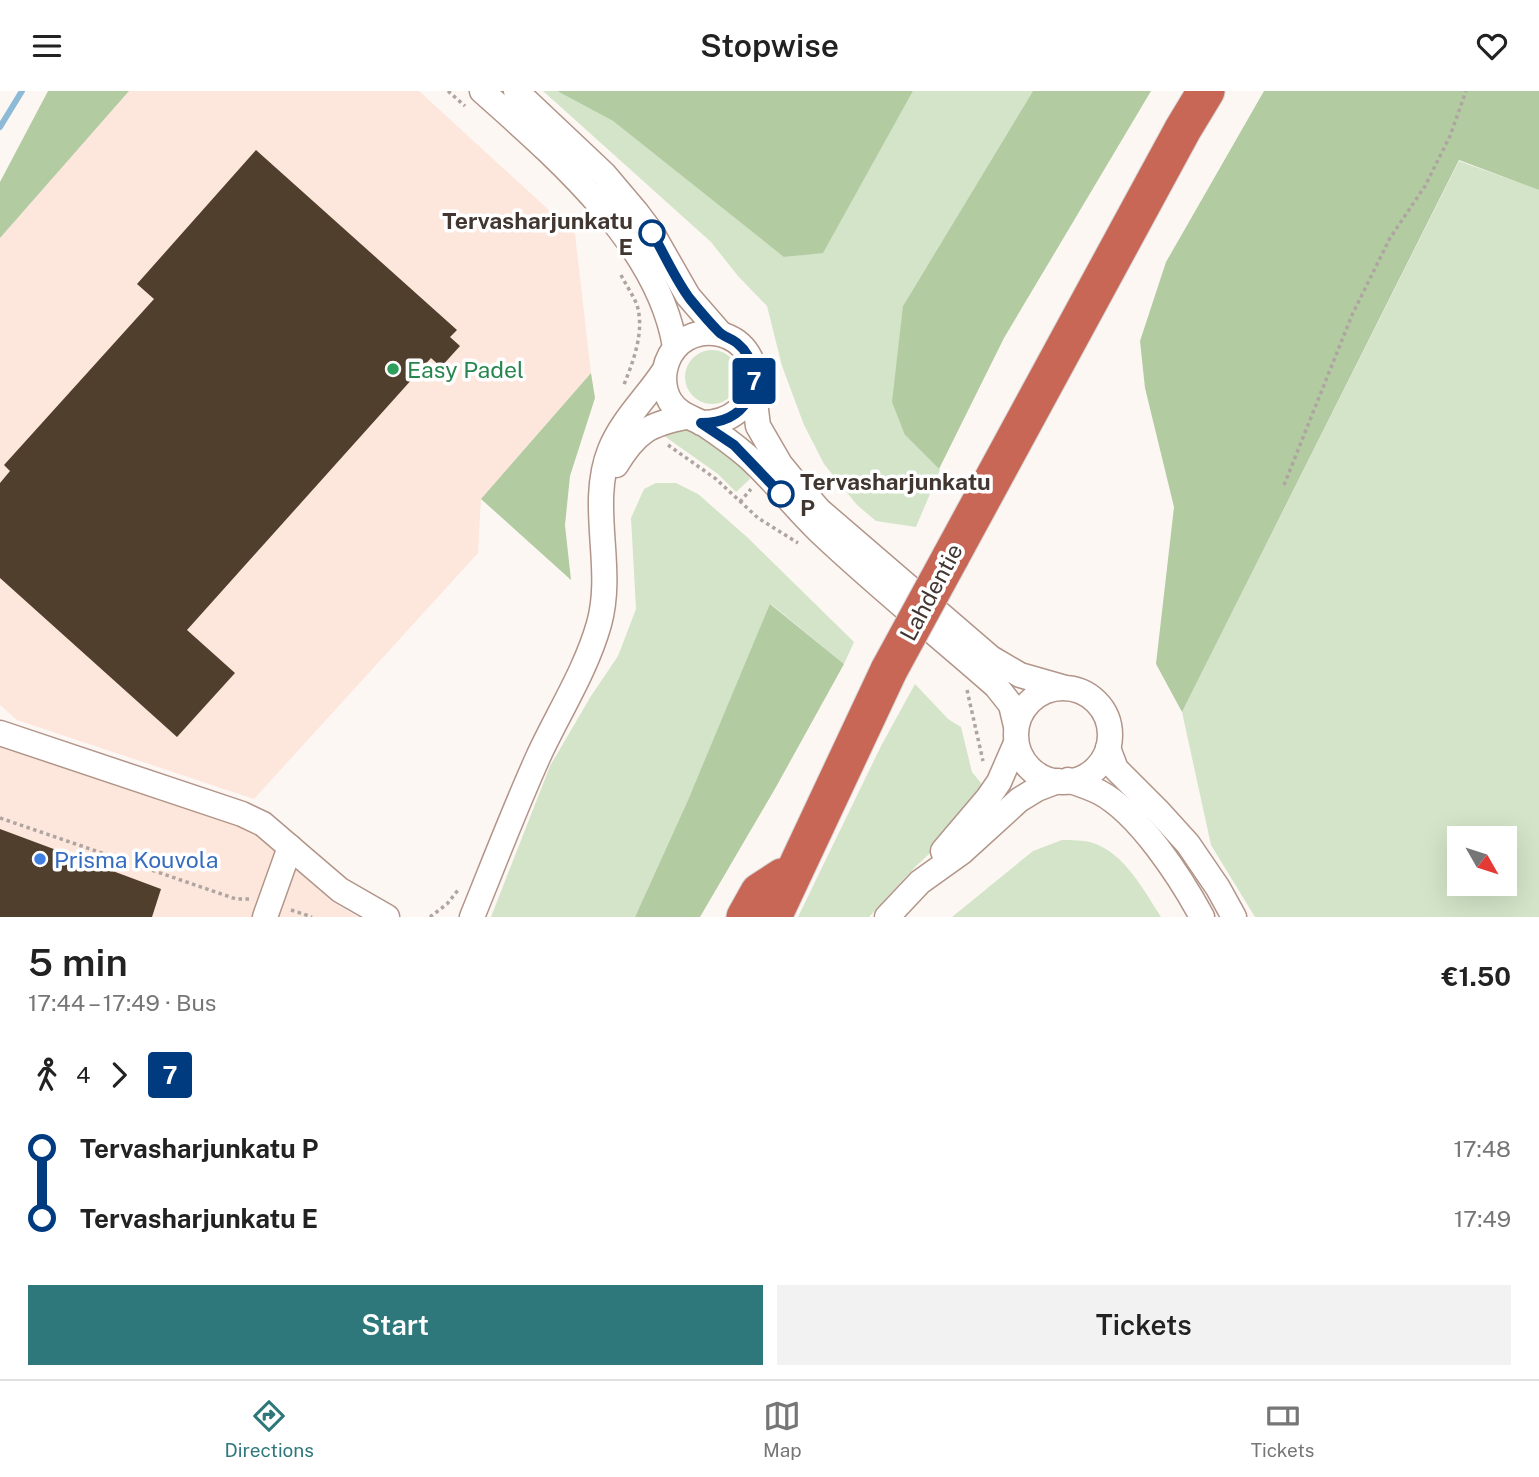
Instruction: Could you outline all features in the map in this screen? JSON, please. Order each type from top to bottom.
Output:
[{"type":"highway","name":"Lahdentie","points":[[773,917],[889,670],[1206,91]]},
{"type":"highway","points":[[746,917],[759,892],[795,869]]},
{"type":"street","points":[[516,91],[604,174],[652,233],[688,296],[721,334],[743,348],[751,360],[754,372],[750,397],[735,415],[724,421],[661,422],[649,427],[635,440],[611,474],[601,501]]},
{"type":"street","points":[[475,99],[565,167],[617,225],[667,309],[675,347]]},
{"type":"street","points":[[721,334],[696,334],[675,347],[668,358],[664,384],[668,398],[676,409],[734,445],[821,533],[996,687],[1011,705],[1022,759],[1033,771],[1047,780],[1063,781],[1080,779],[1095,770],[1105,757],[1110,741],[1109,724],[1104,710],[1093,698],[1078,690],[1038,682],[991,658],[820,510],[780,464],[758,426],[753,386]]},
{"type":"street","points":[[472,917],[511,820],[581,670],[599,622],[603,581],[601,501],[604,472],[614,442],[664,371]]},
{"type":"street","points":[[887,917],[920,882],[935,859],[999,782],[1022,711],[1033,698],[1047,690],[1062,687]]},
{"type":"street","points":[[0,733],[242,814],[263,824],[340,890],[387,917]]},
{"type":"street","points":[[1108,748],[1116,769],[1188,844],[1234,917]]},
{"type":"street","points":[[920,882],[962,852],[1019,800],[1037,789],[1063,781],[1101,793],[1140,828],[1167,859],[1202,917]]},
{"type":"street","points":[[260,908],[290,846]]},
{"type":"path","points":[[448,91],[475,99]]},
{"type":"path","points":[[1284,485],[1352,315],[1390,238],[1425,185],[1450,136],[1465,91]]},
{"type":"path","points":[[619,271],[636,304],[640,320],[633,360],[619,397]]},
{"type":"path","points":[[667,445],[716,479],[776,531],[808,548]]},
{"type":"path","points":[[740,502],[752,487]]},
{"type":"path","points":[[967,689],[972,702],[979,748],[987,769]]},
{"type":"path","points":[[0,818],[260,908]]},
{"type":"path","points":[[430,917],[453,898],[459,887]]},
{"type":"path","points":[[290,910],[312,917]]},
{"type":"shaded area","points":[[129,91],[419,91],[575,234],[591,373],[481,499],[478,553],[254,799],[17,720],[0,705],[0,238]]},
{"type":"shaded area","points":[[0,743],[246,824],[331,901],[358,917],[0,917]]},
{"type":"green space","points":[[48,91],[129,91],[0,238],[0,182]]},
{"type":"green space","points":[[543,91],[557,91],[613,121],[785,257],[823,252],[913,91],[1033,91],[903,306],[905,435],[940,470],[916,527],[876,521],[857,505],[824,464],[804,425],[782,366],[767,306],[711,242]]},
{"type":"green space","points":[[557,91],[913,91],[823,253],[784,257],[613,121]]},
{"type":"green space","points":[[1033,91],[1151,91],[1004,338],[939,469],[905,435],[892,402],[903,306]]},
{"type":"green space","points":[[1264,91],[1539,91],[1539,190],[1459,160],[1182,712],[1156,664],[1174,507],[1145,388],[1140,341],[1166,262]]},
{"type":"green space","points":[[1459,161],[1539,190],[1539,917],[1255,917],[1211,845],[1182,712]]},
{"type":"green space","points":[[712,350],[731,358],[739,377],[731,396],[712,404],[693,396],[685,377],[693,358]]},
{"type":"green space","points":[[591,373],[595,398],[570,476],[565,525],[571,580],[481,499]]},
{"type":"green space","points":[[670,429],[690,429],[742,464],[750,479],[736,492],[718,474],[660,433]]},
{"type":"green space","points":[[656,483],[676,483],[698,494],[747,537],[854,642],[844,664],[771,604],[635,917],[491,917],[550,766],[618,656],[636,609],[631,518],[644,489]]},
{"type":"green space","points":[[770,604],[844,664],[700,917],[635,917],[688,800]]},
{"type":"green space","points":[[915,684],[948,719],[961,727],[972,772],[985,788],[954,831],[915,867],[869,917],[798,917],[881,746]]},
{"type":"green space","points":[[1062,840],[1084,841],[1109,851],[1130,870],[1161,917],[952,917],[1033,851]]},
{"type":"building","points":[[256,150],[457,330],[450,337],[460,346],[441,367],[431,358],[187,630],[235,673],[177,737],[0,578],[0,483],[10,471],[4,465],[154,299],[137,284]]},
{"type":"building","name":"Prisma Kouvola","points":[[0,829],[161,889],[152,917],[0,917]]},
{"type":"waterway","points":[[0,127],[22,91]]},
{"type":"bus line","name":"7","points":[[652,233],[688,296],[721,334],[743,348],[751,360],[753,386],[744,407],[724,421],[701,423],[751,460],[781,494]]},
{"type":"place","name":"Tervasharjunkatu E","points":[[652,233]]},
{"type":"place","name":"Easy Padel","points":[[393,369]]},
{"type":"place","name":"Tervasharjunkatu P","points":[[781,494]]},
{"type":"place","name":"Prisma Kouvola","points":[[40,859]]}]
